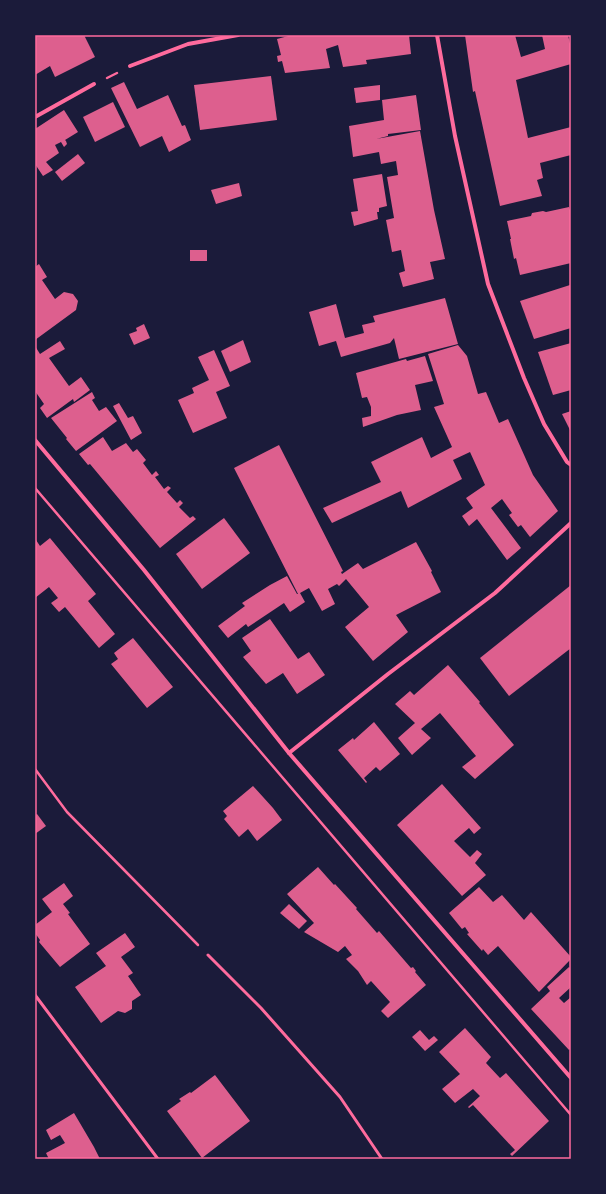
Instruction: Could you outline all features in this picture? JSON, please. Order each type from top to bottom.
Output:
[{"type":"street","points":[[130,66],[188,44],[238,35]]},
{"type":"street","points":[[438,35],[455,136],[488,284],[524,378],[544,424],[567,462],[571,465]]},
{"type":"street","points":[[35,117],[94,84]]},
{"type":"street","points":[[35,440],[144,570],[289,753],[571,1078]]},
{"type":"street","points":[[289,753],[388,674],[495,593],[571,523]]},
{"type":"lane","points":[[208,955],[261,1008],[340,1098],[382,1159]]},
{"type":"lane","points":[[35,995],[158,1159]]},
{"type":"path","points":[[94,84],[130,66]]},
{"type":"path","points":[[35,488],[571,1115]]},
{"type":"path","points":[[35,769],[67,812],[208,955]]},
{"type":"building","points":[[35,35],[84,35],[95,57],[55,77],[50,66],[35,75]]},
{"type":"building","points":[[292,35],[409,35],[411,54],[366,60],[367,64],[343,67],[338,45],[326,49],[330,68],[285,73],[282,61],[278,62],[277,56],[281,55],[277,39]]},
{"type":"building","points":[[465,35],[515,35],[521,57],[545,49],[542,35],[568,35],[571,48],[571,64],[516,80],[528,138],[571,127],[571,155],[540,163],[543,178],[537,180],[542,196],[500,206],[475,91],[473,92]]},
{"type":"building","points":[[271,76],[277,120],[200,130],[194,85]]},
{"type":"building","points":[[124,82],[137,109],[168,95],[182,126],[185,125],[191,140],[169,152],[162,136],[140,147],[111,88]]},
{"type":"building","points":[[380,85],[380,100],[356,103],[354,88]]},
{"type":"building","points":[[416,95],[421,130],[388,134],[388,136],[376,139],[420,131],[434,210],[445,259],[430,262],[434,279],[403,287],[399,273],[405,271],[401,250],[392,252],[386,220],[394,218],[387,177],[398,175],[396,161],[381,164],[379,152],[353,157],[349,126],[384,120],[382,100]]},
{"type":"building","points":[[113,102],[125,127],[95,142],[83,117]]},
{"type":"building","points":[[64,110],[78,132],[65,140],[67,144],[64,147],[61,142],[55,145],[59,153],[46,162],[53,170],[43,176],[35,164],[35,129]]},
{"type":"building","points":[[78,154],[85,163],[62,181],[55,172]]},
{"type":"building","points":[[382,174],[387,206],[379,208],[379,212],[377,212],[378,219],[354,226],[351,212],[358,211],[353,179]]},
{"type":"building","points":[[239,183],[242,196],[216,204],[211,190]]},
{"type":"building","points":[[569,207],[571,213],[571,263],[520,275],[516,258],[514,259],[507,221],[531,216],[532,213],[543,211],[546,212]]},
{"type":"building","points":[[190,250],[207,250],[207,261],[190,261]]},
{"type":"building","points":[[39,264],[47,277],[42,280],[55,299],[64,292],[73,294],[78,301],[76,310],[35,340],[35,267]]},
{"type":"building","points":[[570,285],[571,328],[534,339],[520,301]]},
{"type":"building","points":[[445,298],[458,344],[399,359],[394,338],[390,343],[341,357],[336,341],[319,346],[309,312],[336,304],[345,338],[364,333],[362,325],[375,322],[373,316]]},
{"type":"building","points":[[144,324],[150,338],[134,345],[129,334],[137,331],[136,328]]},
{"type":"building","points":[[243,340],[251,362],[230,372],[221,351]]},
{"type":"building","points":[[60,341],[65,349],[49,358],[69,386],[81,377],[90,390],[74,402],[73,399],[47,418],[40,408],[44,404],[35,391],[35,346],[40,354]]},
{"type":"building","points":[[571,343],[571,390],[553,395],[538,352]]},
{"type":"building","points":[[458,345],[467,356],[478,394],[486,392],[499,423],[508,419],[533,475],[558,511],[530,537],[521,525],[518,527],[509,515],[512,513],[502,499],[491,508],[521,548],[507,560],[477,519],[469,526],[462,516],[473,508],[466,498],[485,485],[470,452],[453,460],[462,479],[408,508],[401,491],[332,523],[323,508],[381,482],[371,462],[422,437],[431,458],[452,447],[434,407],[444,404],[428,354]]},
{"type":"building","points":[[214,350],[230,386],[216,392],[227,418],[193,433],[178,400],[194,393],[192,388],[209,380],[198,357]]},
{"type":"building","points":[[425,356],[433,381],[415,385],[421,410],[397,415],[363,427],[362,418],[371,416],[371,407],[367,397],[362,398],[356,373],[406,359],[407,361]]},
{"type":"building","points":[[92,392],[95,398],[92,400],[99,411],[106,407],[117,421],[76,451],[51,418]]},
{"type":"building","points":[[119,403],[128,418],[133,416],[142,433],[131,440],[113,406]]},
{"type":"building","points":[[571,411],[571,432],[562,414]]},
{"type":"building","points":[[103,437],[112,451],[126,443],[133,452],[137,449],[146,460],[143,463],[152,475],[156,471],[159,475],[155,477],[164,489],[168,486],[171,488],[167,492],[177,503],[180,500],[183,503],[179,507],[190,518],[193,516],[196,519],[160,548],[90,464],[88,465],[79,454]]},
{"type":"building","points":[[279,445],[343,571],[341,572],[342,574],[358,563],[363,569],[416,542],[432,571],[431,572],[441,592],[396,615],[408,632],[373,661],[345,627],[369,607],[346,579],[339,586],[337,584],[328,589],[335,604],[322,611],[309,588],[300,593],[305,602],[290,612],[284,603],[248,627],[246,624],[228,638],[218,626],[245,606],[242,603],[287,576],[298,594],[234,468]]},
{"type":"building","points":[[224,518],[250,553],[202,589],[176,554]]},
{"type":"building","points":[[50,538],[96,594],[88,601],[115,634],[99,648],[65,607],[59,612],[51,603],[58,598],[49,587],[35,598],[35,541],[36,540],[40,546]]},
{"type":"building","points":[[571,585],[571,648],[509,696],[480,658]]},
{"type":"building","points":[[270,619],[298,659],[309,652],[325,675],[297,694],[283,673],[266,684],[243,657],[251,651],[242,638]]},
{"type":"building","points":[[133,638],[173,687],[147,708],[111,664],[118,659],[114,653]]},
{"type":"building","points":[[448,665],[514,745],[475,779],[462,767],[476,756],[440,713],[421,729],[431,738],[412,755],[398,738],[415,723],[395,704],[410,691],[414,695]]},
{"type":"building","points":[[374,722],[400,754],[380,771],[376,767],[364,778],[367,782],[366,783],[338,750],[353,738],[354,740]]},
{"type":"building","points":[[442,784],[481,828],[474,834],[469,828],[454,841],[470,857],[477,850],[482,854],[475,863],[486,875],[462,896],[397,825]]},
{"type":"building","points":[[253,786],[282,820],[257,841],[248,829],[239,837],[224,819],[227,816],[223,811]]},
{"type":"building","points":[[37,814],[46,826],[35,834],[35,815]]},
{"type":"building","points":[[318,867],[357,908],[356,909],[377,933],[379,931],[411,968],[413,967],[416,971],[415,972],[426,985],[388,1018],[381,1011],[390,1002],[371,981],[367,985],[358,971],[346,959],[352,955],[345,946],[338,952],[304,932],[314,923],[287,894]]},
{"type":"building","points":[[64,883],[73,896],[63,904],[70,913],[68,914],[90,944],[60,967],[39,942],[40,940],[35,933],[35,925],[52,912],[42,899]]},
{"type":"building","points":[[479,887],[493,902],[502,895],[524,920],[531,912],[571,957],[571,959],[539,992],[498,946],[488,955],[483,949],[482,951],[467,934],[469,933],[465,927],[462,929],[449,913]]},
{"type":"building","points":[[289,904],[307,921],[299,929],[280,913]]},
{"type":"building","points":[[125,933],[135,947],[121,957],[133,973],[128,976],[141,995],[132,1001],[132,1009],[125,1013],[118,1011],[101,1023],[75,987],[106,966],[96,953]]},
{"type":"building","points":[[569,967],[571,969],[571,987],[559,998],[564,1003],[571,997],[571,1048],[569,1050],[531,1009],[550,991],[547,987]]},
{"type":"building","points":[[465,1028],[491,1057],[486,1063],[500,1078],[506,1073],[549,1121],[512,1156],[510,1154],[515,1150],[473,1105],[469,1108],[468,1107],[480,1096],[473,1089],[455,1103],[442,1089],[460,1074],[439,1052]]},
{"type":"building","points":[[420,1030],[429,1040],[434,1036],[438,1040],[425,1051],[412,1037]]},
{"type":"building","points":[[215,1075],[250,1121],[202,1158],[167,1111],[181,1101],[179,1099],[190,1092],[191,1093]]},
{"type":"building","points":[[74,1113],[100,1159],[49,1159],[46,1153],[65,1143],[60,1135],[51,1140],[46,1130]]}]
